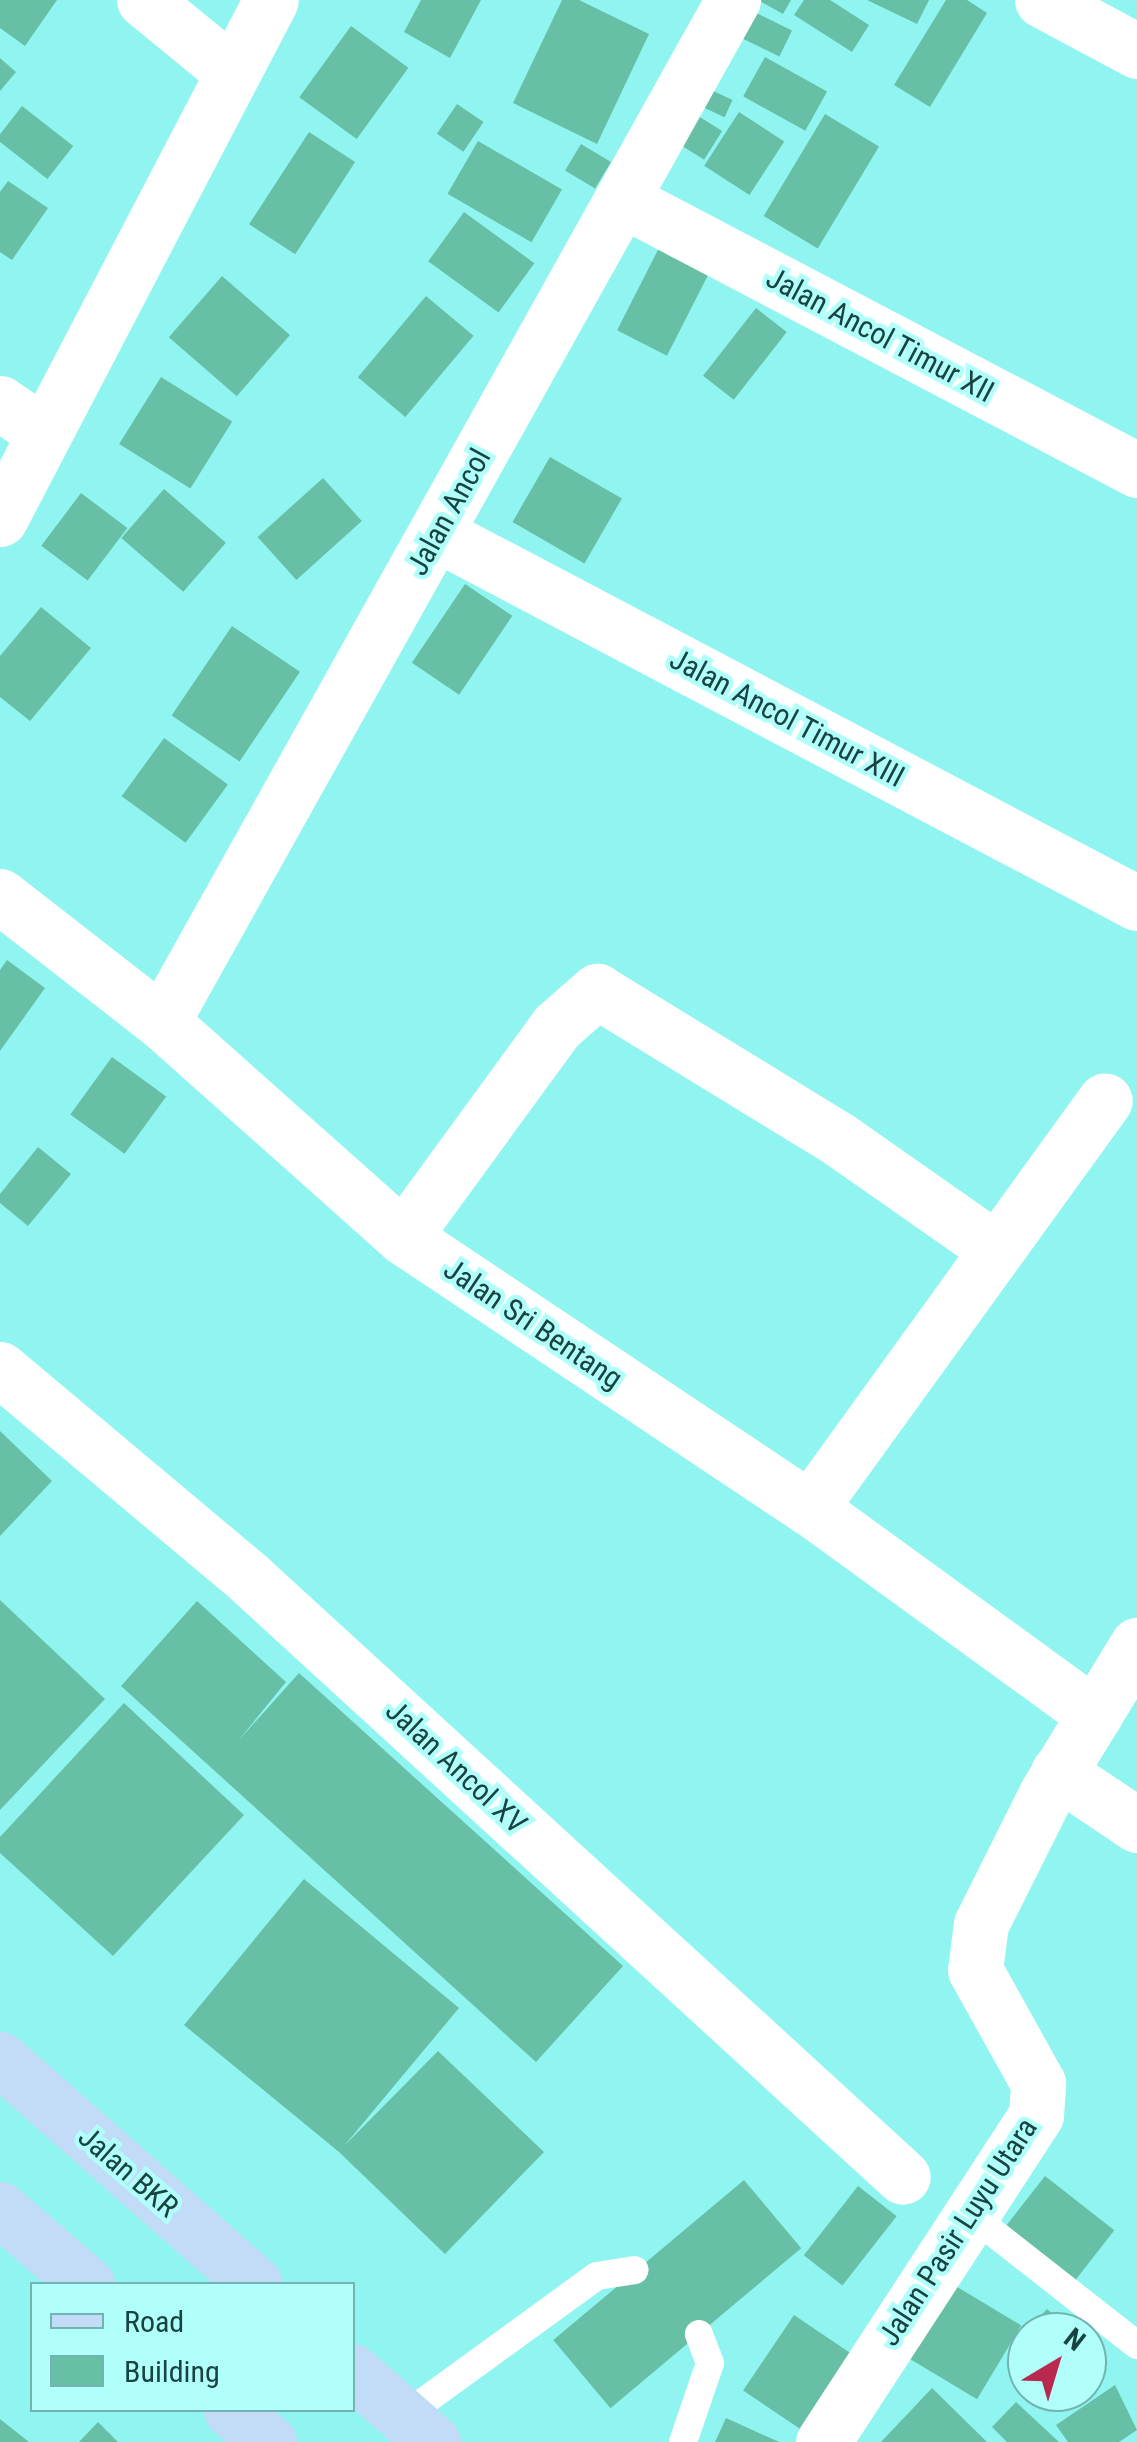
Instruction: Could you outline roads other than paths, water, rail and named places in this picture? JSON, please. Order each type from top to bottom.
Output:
[{"type":"main road","name":"Jalan BKR","points":[[0,2059],[253,2282]]},
{"type":"main road","points":[[0,2209],[85,2282]]},
{"type":"main road","points":[[355,2373],[419,2429]]},
{"type":"main road","points":[[233,2412],[269,2442]]},
{"type":"street","points":[[144,0],[232,72]]},
{"type":"street","points":[[0,519],[22,418],[232,72],[271,0]]},
{"type":"street","name":"Jalan Ancol","points":[[162,1022],[733,0]]},
{"type":"street","points":[[1042,0],[1137,52]]},
{"type":"street","name":"Jalan Ancol Timur XII","points":[[624,200],[1137,470]]},
{"type":"street","name":"Jalan Ancol Timur XIII","points":[[437,534],[1137,903]]},
{"type":"street","name":"Jalan Sri Bentang","points":[[0,896],[162,1022],[402,1237],[810,1508],[1095,1715]]},
{"type":"street","points":[[402,1237],[556,1026],[597,991],[790,1108],[994,1247]]},
{"type":"street","points":[[810,1508],[994,1247],[1105,1100]]},
{"type":"street","name":"Jalan Ancol XV","points":[[0,1369],[250,1578],[903,2177]]},
{"type":"street","name":"Jalan Pasir Luyu Utara","points":[[823,2442],[971,2215],[1040,2099],[978,1983],[981,1924],[1058,1772],[1137,1645]]},
{"type":"street","points":[[1058,1772],[1137,1824]]},
{"type":"lane","points":[[971,2215],[1137,2345]]},
{"type":"lane","points":[[419,2429],[597,2276],[635,2270]]},
{"type":"lane","points":[[683,2442],[701,2408],[710,2363],[700,2334]]}]
